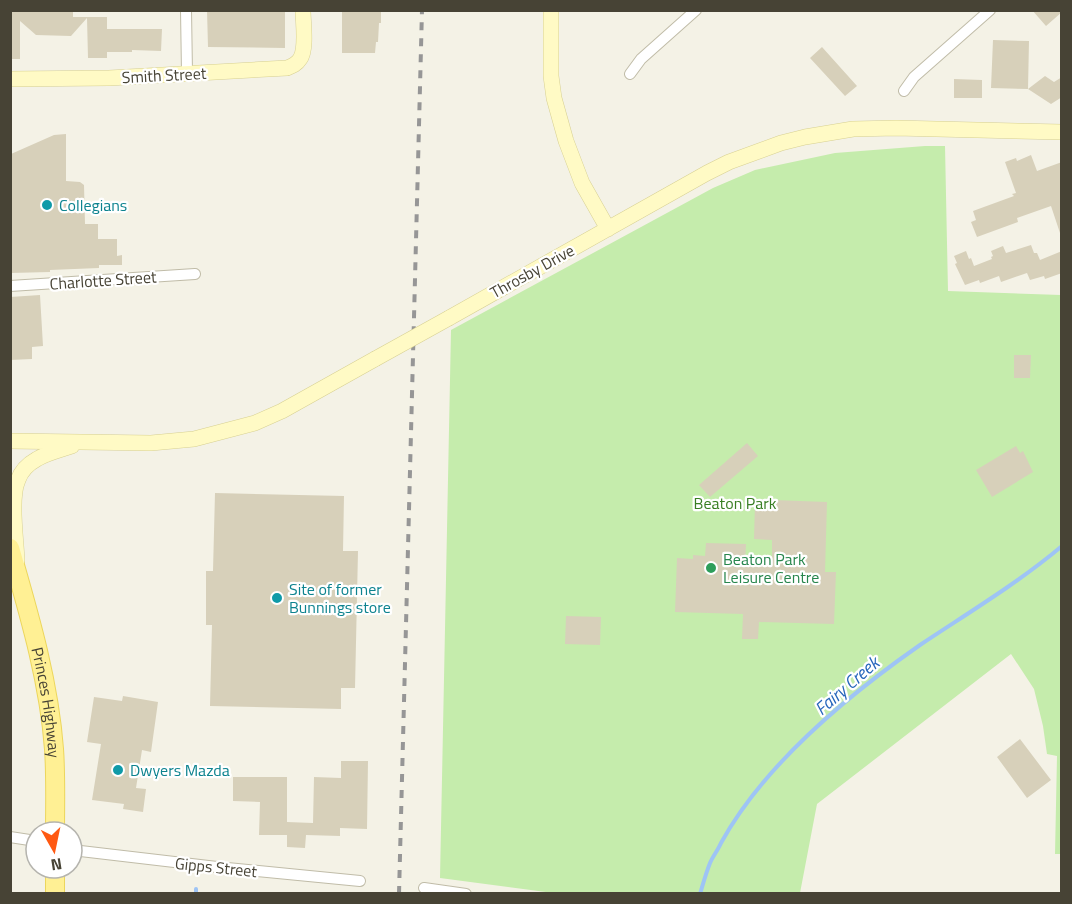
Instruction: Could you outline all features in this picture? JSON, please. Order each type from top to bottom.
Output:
[{"type":"main road","name":"Smith Street","points":[[10,79],[109,78],[287,68],[294,65],[303,53],[303,10]]},
{"type":"main road","points":[[551,10],[551,76],[554,98],[566,141],[582,183],[608,229]]},
{"type":"main road","name":"Throsby Drive","points":[[10,441],[151,443],[194,439],[255,423],[282,411],[729,162],[781,143],[831,132],[875,128],[1062,132]]},
{"type":"main road","name":"Princes Highway","points":[[18,576],[15,492],[18,480],[24,469],[35,460],[83,442]]},
{"type":"main road","name":"Princes Highway","points":[[10,548],[41,661],[51,719],[56,782],[55,820]]},
{"type":"street","points":[[186,10],[187,73]]},
{"type":"street","points":[[630,74],[641,58],[696,10]]},
{"type":"street","points":[[904,91],[914,77],[990,10]]},
{"type":"street","name":"Charlotte Street","points":[[10,286],[195,274]]},
{"type":"street","name":"Gipps Street","points":[[84,851],[360,881]]},
{"type":"street","points":[[424,888],[466,894]]},
{"type":"green space","name":"Beaton Park","points":[[945,146],[948,291],[1061,295],[1061,854],[1055,854],[1057,756],[1047,754],[1034,689],[1011,654],[817,804],[800,893],[561,894],[440,878],[451,330],[713,188],[755,170],[835,153]]},
{"type":"building","points":[[10,10],[73,10],[73,17],[107,17],[107,29],[162,29],[161,51],[107,52],[107,58],[88,58],[87,18],[71,36],[36,35],[20,21],[20,59],[10,59]]},
{"type":"building","points":[[207,10],[285,10],[285,48],[208,47]]},
{"type":"building","points":[[342,10],[381,10],[375,53],[342,53]]},
{"type":"building","points":[[1032,10],[1062,10],[1062,12],[1046,26]]},
{"type":"building","points":[[993,40],[1029,41],[1028,89],[991,88]]},
{"type":"building","points":[[822,47],[857,86],[845,96],[810,58]]},
{"type":"building","points":[[1045,76],[1054,82],[1062,77],[1062,97],[1051,104],[1028,89]]},
{"type":"building","points":[[954,79],[982,80],[982,98],[954,98]]},
{"type":"building","name":"Collegians","points":[[66,134],[66,181],[80,182],[84,185],[85,224],[98,224],[98,239],[117,239],[117,256],[122,255],[122,265],[99,265],[99,268],[50,270],[50,272],[10,273],[11,154],[54,135]]},
{"type":"building","points":[[1031,155],[1037,171],[1062,162],[1062,232],[1060,233],[1051,206],[1017,218],[1018,222],[977,237],[971,222],[976,220],[973,211],[1014,196],[1012,194],[1016,193],[1005,162],[1016,158],[1017,161]]},
{"type":"building","points":[[1031,245],[1040,260],[1062,251],[1062,273],[1045,279],[1044,276],[1030,280],[1027,273],[1001,282],[999,276],[980,283],[979,280],[965,285],[955,264],[957,263],[954,256],[966,251],[974,266],[992,259],[991,251],[1003,246],[1006,253]]},
{"type":"building","points":[[40,295],[43,346],[32,347],[32,359],[10,360],[10,297]]},
{"type":"building","points":[[1014,355],[1031,355],[1030,378],[1014,378]]},
{"type":"building","points":[[747,443],[758,456],[710,497],[699,485]]},
{"type":"building","points":[[1016,446],[1020,453],[1023,451],[1033,472],[992,497],[976,470]]},
{"type":"building","name":"Site of former Bunnings store","points":[[215,493],[344,496],[343,551],[358,551],[355,688],[341,688],[341,709],[210,706],[212,625],[206,625],[206,571],[213,571]]},
{"type":"building","name":"Beaton Park Leisure Centre","points":[[773,500],[827,502],[825,572],[836,572],[834,624],[759,622],[758,639],[742,639],[743,614],[675,612],[677,558],[693,559],[693,555],[705,556],[706,543],[746,544],[745,564],[772,565],[772,540],[754,539],[755,503],[773,504]]},
{"type":"building","points":[[566,616],[601,617],[600,645],[565,644]]},
{"type":"building","name":"Dwyers Mazda","points":[[123,696],[158,702],[151,752],[142,750],[136,788],[146,789],[143,812],[123,809],[124,804],[92,800],[101,744],[87,742],[94,697],[122,701]]},
{"type":"building","points":[[1020,739],[1051,780],[1027,798],[997,757]]},
{"type":"building","points":[[341,761],[368,761],[367,829],[340,828],[340,836],[306,835],[305,848],[287,847],[287,835],[259,835],[260,802],[233,801],[233,777],[287,777],[287,822],[313,823],[314,777],[341,778]]},
{"type":"waterway","name":"Fairy Creek","points":[[700,894],[711,860],[739,814],[760,786],[809,734],[836,709],[892,665],[1010,585],[1062,546]]},
{"type":"waterway","points":[[196,889],[196,894]]},
{"type":"railway","points":[[399,894],[422,10]]},
{"type":"place","name":"Collegians","points":[[47,205]]},
{"type":"place","name":"Beaton Park Leisure Centre","points":[[711,568]]},
{"type":"place","name":"Site of former Bunnings store","points":[[277,598]]},
{"type":"place","name":"Dwyers Mazda","points":[[118,770]]}]
